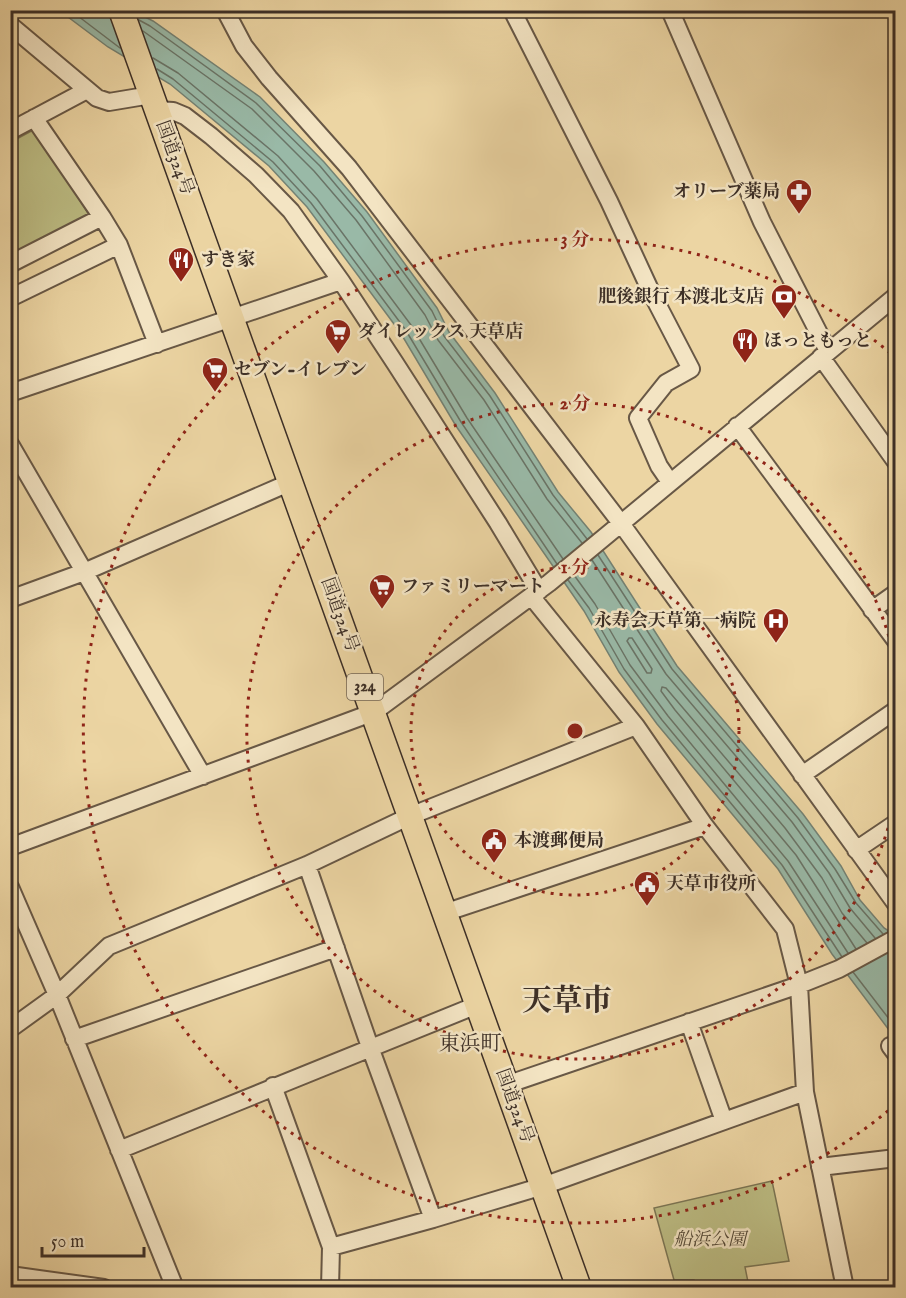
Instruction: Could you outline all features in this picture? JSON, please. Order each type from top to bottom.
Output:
[{"type":"highway","name":"国道324号","points":[[121,10],[579,1287]]},
{"type":"street","points":[[225,10],[244,46],[262,70],[349,168],[620,522],[896,904]]},
{"type":"street","points":[[512,10],[691,369],[666,383],[638,418],[659,466],[670,482]]},
{"type":"street","points":[[670,10],[762,222],[825,354],[896,462]]},
{"type":"street","points":[[10,25],[97,98],[109,102],[152,97],[185,116],[256,175],[291,211],[340,280],[540,590],[705,826],[785,929],[799,985],[805,1092],[845,1287]]},
{"type":"street","points":[[10,131],[87,90]]},
{"type":"street","points":[[34,118],[102,217],[118,245],[158,344]]},
{"type":"street","points":[[10,264],[102,217]]},
{"type":"street","points":[[10,298],[118,245]]},
{"type":"street","points":[[10,393],[233,319],[340,280]]},
{"type":"street","points":[[10,847],[374,712],[540,590],[896,296]]},
{"type":"street","points":[[737,426],[896,641]]},
{"type":"street","points":[[10,444],[203,776]]},
{"type":"street","points":[[10,599],[84,572],[291,482]]},
{"type":"street","points":[[872,610],[896,593]]},
{"type":"street","points":[[802,775],[896,710]]},
{"type":"street","points":[[10,1029],[57,995],[109,946],[307,865],[410,816],[636,726]]},
{"type":"street","points":[[856,850],[896,823]]},
{"type":"street","points":[[444,913],[705,826]]},
{"type":"street","points":[[307,865],[370,1047],[434,1219]]},
{"type":"street","points":[[10,887],[57,995],[176,1287]]},
{"type":"street","points":[[506,1085],[799,985],[839,969],[896,938]]},
{"type":"street","points":[[74,1039],[336,948]]},
{"type":"street","points":[[119,1150],[477,1005]]},
{"type":"street","points":[[688,1022],[724,1121]]},
{"type":"street","points":[[273,1086],[331,1247],[330,1287]]},
{"type":"street","points":[[331,1247],[543,1186],[805,1092]]},
{"type":"street","points":[[820,1167],[896,1158]]},
{"type":"street","points":[[10,1275],[104,1287]]},
{"type":"green space","points":[[35,129],[91,218],[11,259],[11,142]]},
{"type":"green space","name":"船浜公園","points":[[772,1181],[789,1261],[745,1267],[749,1287],[696,1287],[694,1280],[674,1280],[654,1208]]},
{"type":"water","points":[[60,11],[133,11],[153,21],[260,97],[324,162],[367,212],[437,308],[449,332],[495,393],[558,492],[591,532],[677,666],[803,814],[841,866],[860,900],[884,928],[895,935],[895,1038],[832,954],[778,869],[657,724],[619,672],[584,611],[456,426],[400,332],[307,207],[269,166],[170,84],[108,47]]},
{"type":"place","name":"オリーブ薬局","points":[[799,215]]},
{"type":"place","name":"すき家","points":[[181,283]]},
{"type":"place","name":"肥後銀行 本渡北支店","points":[[784,320]]},
{"type":"place","name":"ダイレックス 天草店","points":[[338,355]]},
{"type":"place","name":"ほっともっと","points":[[745,364]]},
{"type":"place","name":"セブン-イレブン","points":[[215,393]]},
{"type":"place","name":"ファミリーマート","points":[[382,610]]},
{"type":"place","name":"永寿会天草第一病院","points":[[776,644]]},
{"type":"place","name":"本渡郵便局","points":[[494,864]]},
{"type":"place","name":"天草市役所","points":[[647,907]]},
{"type":"district","name":"天草市","points":[[567,1002]]},
{"type":"district","name":"東浜町","points":[[470,1044]]}]
